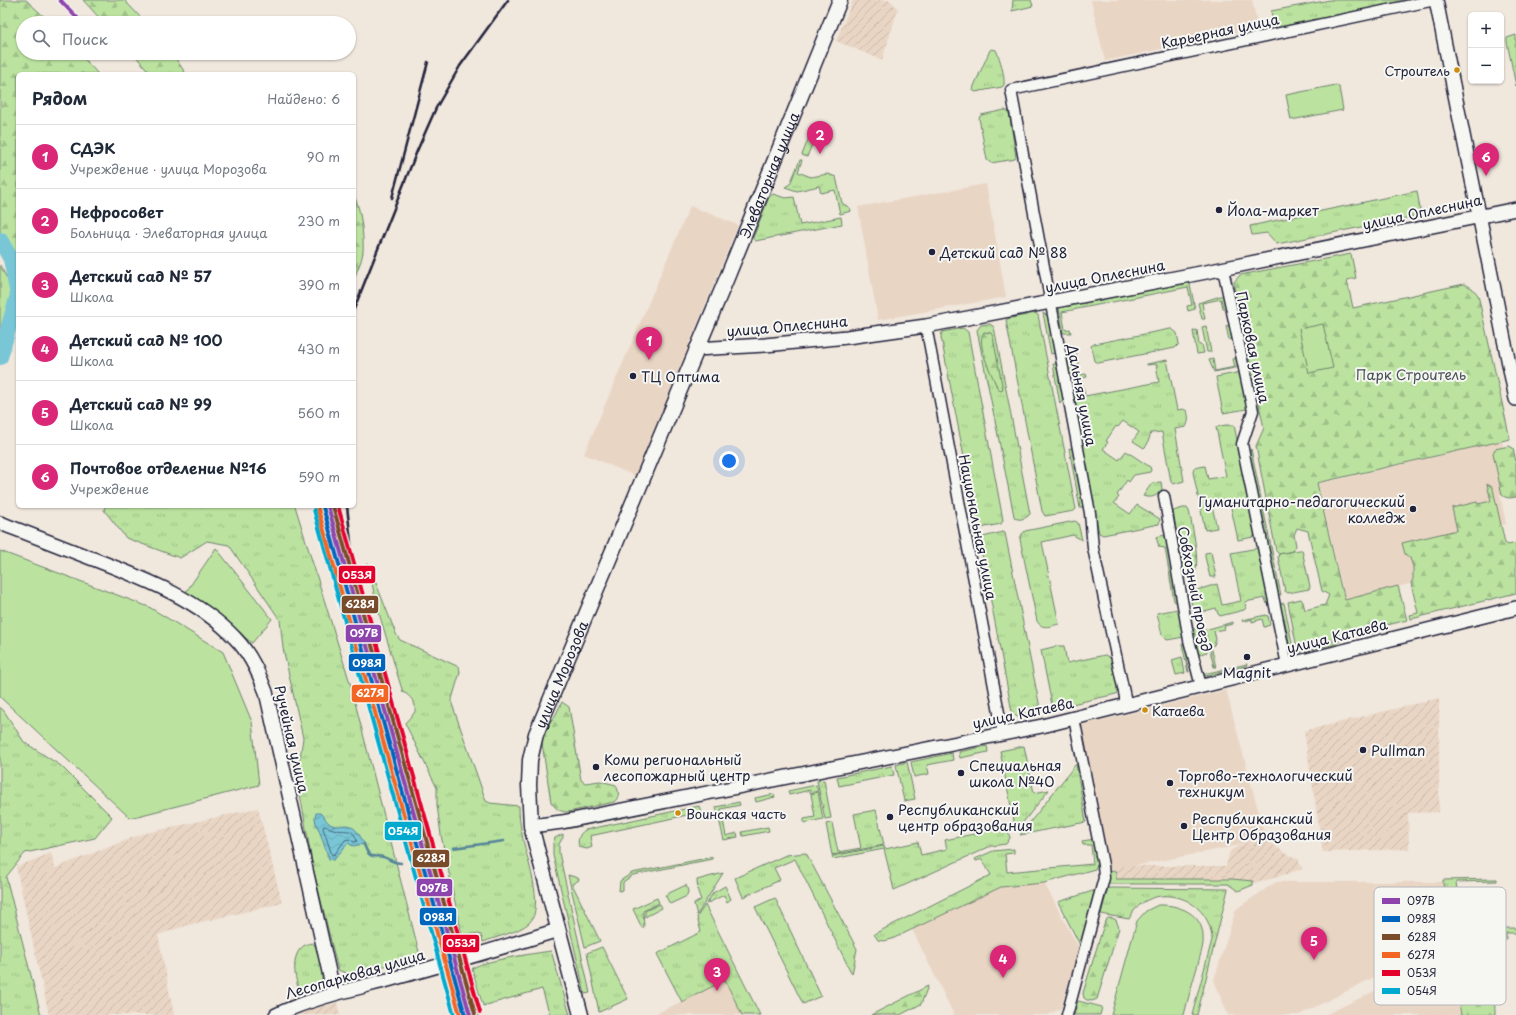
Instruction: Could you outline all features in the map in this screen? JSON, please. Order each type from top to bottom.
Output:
[{"type":"main road","name":"Элеваторная улица","points":[[696,349],[840,0]]},
{"type":"main road","name":"улица Морозова","points":[[581,1015],[531,826],[529,785],[530,760],[536,734],[696,349]]},
{"type":"street","name":"Карьерная улица","points":[[1011,90],[1222,44],[1436,0]]},
{"type":"street","points":[[1436,0],[1516,399]]},
{"type":"street","name":"Дальняя улица","points":[[1011,90],[1090,513],[1093,548],[1125,697],[1125,706]]},
{"type":"street","name":"улица Оплеснина","points":[[696,349],[765,345],[847,337],[926,326],[1223,269],[1516,209]]},
{"type":"street","name":"Парковая улица","points":[[1223,269],[1253,411],[1242,444],[1287,665]]},
{"type":"street","name":"Национальная улица","points":[[926,326],[1004,734]]},
{"type":"street","name":"Совхозный проезд","points":[[1164,496],[1189,640],[1201,686]]},
{"type":"street","name":"Ручейная улица","points":[[0,523],[148,580],[209,615],[223,626],[247,653],[258,672],[266,692],[334,994]]},
{"type":"street","name":"улица Катаева","points":[[531,826],[562,822],[1004,734],[1125,706],[1516,608]]},
{"type":"street","points":[[1067,1015],[1104,878],[1103,865],[1074,718]]},
{"type":"street","name":"Лесопарковая улица","points":[[276,1015],[291,1008],[334,994],[455,962],[558,930]]},
{"type":"shaded area","points":[[853,0],[890,0],[898,9],[882,60],[836,41]]},
{"type":"shaded area","points":[[1091,0],[1252,0],[1258,28],[1105,61]]},
{"type":"shaded area","name":"Детский сад № 88","points":[[986,184],[1006,297],[878,320],[858,207]]},
{"type":"shaded area","points":[[690,206],[738,225],[635,476],[584,454]]},
{"type":"shaded area","name":"Гуманитарно-педагогический колледж","points":[[1502,441],[1511,491],[1500,494],[1506,524],[1436,541],[1445,575],[1345,600],[1318,484]]},
{"type":"shaded area","name":"Торгово-технологический техникум","points":[[1226,690],[1266,840],[1109,871],[1078,726]]},
{"type":"shaded area","points":[[1439,698],[1439,812],[1408,813],[1409,849],[1323,852],[1304,731]]},
{"type":"shaded area","points":[[258,808],[282,903],[188,925],[158,935],[174,1015],[49,1015],[16,867],[51,853],[55,868],[142,834]]},
{"type":"shaded area","points":[[1263,837],[1285,853],[1298,859],[1302,869],[1257,883],[1236,881],[1114,882],[1113,866],[1226,866],[1230,851]]},
{"type":"shaded area","points":[[1276,882],[1443,882],[1443,887],[1374,887],[1374,977],[1299,1015],[1228,1015],[1214,980],[1236,909]]},
{"type":"shaded area","points":[[1044,883],[1079,948],[1061,1008],[1048,1015],[954,1015],[912,929],[1001,887]]},
{"type":"shaded area","points":[[725,980],[742,1015],[654,1015]]},
{"type":"shaded area","points":[[1374,991],[1374,1005],[1458,1005],[1460,1015],[1325,1015]]},
{"type":"shaded area","points":[[337,1003],[340,1015],[297,1015],[315,1008]]},
{"type":"green space","points":[[0,0],[26,0],[43,16],[16,16],[16,60],[85,60],[96,72],[16,72],[16,288],[0,250]]},
{"type":"green space","points":[[83,0],[124,0],[139,16],[98,16]]},
{"type":"green space","points":[[1013,0],[1031,0],[1033,6],[1012,11]]},
{"type":"green space","points":[[1330,0],[1412,0],[1276,28],[1274,27],[1271,11]]},
{"type":"green space","points":[[1516,35],[1516,86],[1507,38]]},
{"type":"green space","points":[[990,50],[996,50],[999,58],[1003,72],[1004,85],[1002,87],[975,92],[973,90],[974,86]]},
{"type":"green space","points":[[139,60],[177,60],[185,72],[149,72]]},
{"type":"green space","points":[[1336,85],[1339,87],[1343,110],[1291,120],[1286,95]]},
{"type":"green space","points":[[1005,110],[1009,112],[1016,157],[1015,159],[991,163],[987,160],[979,118],[981,115]]},
{"type":"green space","points":[[813,127],[818,129],[807,157],[802,155]]},
{"type":"green space","points":[[800,160],[802,160],[798,172],[811,177],[828,174],[836,177],[842,203],[850,208],[851,211],[840,214],[835,190],[821,193],[819,186],[797,191],[785,187],[790,184]]},
{"type":"green space","points":[[1417,191],[1420,209],[1417,214],[1411,217],[1277,244],[1267,233],[1252,235],[1250,226]]},
{"type":"green space","points":[[773,194],[785,198],[794,197],[800,225],[841,217],[842,224],[755,241],[753,238],[769,197]]},
{"type":"green space","points":[[356,201],[362,231],[362,259],[356,274]]},
{"type":"green space","name":"Парк Строитель","points":[[1351,254],[1356,278],[1347,280],[1353,308],[1464,284],[1472,288],[1478,295],[1510,439],[1317,483],[1345,600],[1398,586],[1407,620],[1297,648],[1288,602],[1301,599],[1305,610],[1325,605],[1329,595],[1322,591],[1308,531],[1297,528],[1294,535],[1296,546],[1292,551],[1279,554],[1276,551],[1256,446],[1264,428],[1234,282],[1240,275]]},
{"type":"green space","points":[[0,265],[14,292],[0,330]]},
{"type":"green space","points":[[1188,283],[1190,284],[1195,309],[1188,311],[1187,306],[1192,305],[1188,287],[1062,312],[1065,330],[1070,329],[1071,333],[1063,333],[1059,308]]},
{"type":"green space","points":[[1224,295],[1240,367],[1214,372],[1209,360],[1213,359],[1215,371],[1235,367],[1233,359],[1236,358],[1232,339],[1229,340],[1226,326],[1229,325],[1226,308],[1223,308],[1221,299],[1202,303],[1205,319],[1202,319],[1198,303]]},
{"type":"green space","points":[[1035,313],[1038,315],[1076,509],[1074,511],[1045,516],[1042,511],[1006,320]]},
{"type":"green space","points":[[1043,313],[1048,316],[1055,353],[1051,354]]},
{"type":"green space","points":[[990,324],[994,327],[1030,514],[1021,519],[1017,519],[1014,516],[977,330],[981,325]]},
{"type":"green space","points":[[1323,324],[1333,368],[1309,373],[1299,329]]},
{"type":"green space","points":[[1206,326],[1211,352],[1207,352],[1202,327]]},
{"type":"green space","points":[[963,328],[968,332],[1003,520],[1001,524],[980,528],[977,525],[941,337],[942,332]]},
{"type":"green space","points":[[1170,329],[1177,333],[1179,344],[1175,348],[1098,363],[1094,361],[1091,346],[1094,344]]},
{"type":"green space","points":[[1197,330],[1199,345],[1202,345],[1204,353],[1197,354],[1193,331]]},
{"type":"green space","points":[[984,332],[991,333],[993,337],[1003,390],[1000,391],[997,388],[983,352],[982,338]]},
{"type":"green space","points":[[1073,349],[1076,351],[1080,375],[1086,374],[1087,377],[1081,378],[1085,396],[1159,382],[1156,364],[1147,364],[1167,360],[1177,410],[1183,409],[1187,411],[1188,415],[1186,427],[1175,429],[1184,481],[1173,484],[1171,482],[1162,432],[1151,433],[1147,445],[1144,448],[1133,441],[1139,432],[1123,421],[1118,427],[1116,426],[1106,441],[1108,442],[1103,449],[1119,460],[1126,451],[1150,467],[1150,472],[1134,475],[1129,482],[1127,480],[1117,495],[1119,497],[1114,503],[1130,514],[1137,505],[1160,519],[1159,524],[1103,535],[1099,533],[1065,355],[1065,351]]},
{"type":"green space","points":[[1053,364],[1057,364],[1064,399],[1060,404]]},
{"type":"green space","points":[[1241,372],[1249,407],[1247,409],[1223,413],[1216,377]]},
{"type":"green space","points":[[1234,425],[1256,533],[1253,537],[1238,540],[1230,503],[1212,506],[1217,528],[1205,530],[1193,472],[1194,468],[1205,466],[1208,479],[1226,476],[1216,427]]},
{"type":"green space","points":[[1509,446],[1513,448],[1516,462],[1516,497],[1510,498],[1502,495],[1493,453],[1495,449]]},
{"type":"green space","points":[[1069,448],[1073,449],[1084,503],[1082,508],[1080,508]]},
{"type":"green space","points":[[1251,449],[1281,595],[1277,594],[1256,493],[1258,492],[1255,482],[1253,482],[1249,455]]},
{"type":"green space","points":[[1161,482],[1162,489],[1158,493],[1151,497],[1143,496],[1152,483]]},
{"type":"green space","points":[[1487,484],[1493,489],[1505,543],[1508,545],[1516,543],[1516,593],[1411,619],[1410,615],[1418,613],[1411,583],[1413,579],[1413,567],[1410,558],[1405,554],[1402,543],[1457,530],[1452,508],[1477,502],[1478,504],[1491,501]]},
{"type":"green space","points":[[104,508],[296,508],[350,683],[420,956],[351,975],[338,970],[313,868],[296,771],[300,758],[303,738],[283,648],[280,620],[229,545],[207,541],[180,558],[126,538],[104,510]]},
{"type":"green space","points":[[1187,508],[1189,511],[1194,535],[1197,564],[1196,572],[1193,577],[1185,578],[1173,511]]},
{"type":"green space","points":[[1075,521],[1078,523],[1082,540],[1073,535],[1042,542],[1059,624],[1041,626],[1037,621],[1020,539],[1025,531]]},
{"type":"green space","points":[[1003,532],[1005,533],[1040,708],[1038,712],[1017,717],[1012,712],[979,538]]},
{"type":"green space","points":[[1165,535],[1165,538],[1169,538],[1184,637],[1167,640],[1162,635],[1157,613],[1178,609],[1177,603],[1174,601],[1165,548],[1159,547],[1156,537]]},
{"type":"green space","points":[[216,548],[272,619],[252,643],[186,592]]},
{"type":"green space","points":[[1258,548],[1269,601],[1268,603],[1267,604],[1265,598],[1245,602],[1246,608],[1244,610],[1220,616],[1216,608],[1197,613],[1198,620],[1195,619],[1190,596],[1194,591],[1217,584],[1222,605],[1241,601],[1231,553]]},
{"type":"green space","points":[[1302,550],[1310,587],[1309,589],[1288,593],[1285,591],[1278,557],[1279,554]]},
{"type":"green space","points":[[0,551],[149,607],[223,652],[252,722],[259,785],[130,818],[0,697]]},
{"type":"green space","points":[[1211,552],[1216,577],[1210,577],[1205,557],[1205,553]]},
{"type":"green space","points":[[368,563],[396,634],[400,640],[459,667],[460,672],[452,699],[452,704],[486,801],[490,803],[519,806],[519,816],[533,880],[536,905],[534,915],[529,923],[513,932],[483,942],[481,935],[478,934],[462,935],[441,835],[437,805],[437,788],[405,723],[415,712],[415,706],[411,698],[403,692],[400,683],[376,603]]},
{"type":"green space","points":[[1284,603],[1293,648],[1287,650],[1289,643],[1284,617],[1280,615],[1277,605]]},
{"type":"green space","points":[[1266,615],[1268,616],[1270,625],[1264,627],[1262,619],[1252,622],[1252,619],[1243,622],[1242,620]]},
{"type":"green space","points":[[1233,622],[1233,624],[1224,626],[1225,629],[1214,631],[1216,639],[1214,645],[1211,646],[1216,667],[1214,667],[1205,630]]},
{"type":"green space","points":[[1203,627],[1201,630],[1207,652],[1197,655],[1191,630]]},
{"type":"green space","points":[[1342,639],[1336,644],[1292,654],[1288,653]]},
{"type":"green space","points":[[1188,642],[1192,657],[1186,659],[1189,672],[1182,644]]},
{"type":"green space","points":[[1064,646],[1067,663],[1105,655],[1112,659],[1118,692],[1116,694],[1059,707],[1052,705],[1041,650]]},
{"type":"green space","points":[[1182,657],[1185,673],[1176,675],[1172,660]]},
{"type":"green space","points":[[1247,664],[1246,666],[1205,676],[1204,674]]},
{"type":"green space","points":[[562,702],[569,707],[581,780],[585,783],[600,781],[616,785],[618,794],[614,802],[568,812],[558,810],[551,802],[542,743],[543,731],[555,716]]},
{"type":"green space","points":[[0,707],[24,742],[61,766],[112,817],[95,838],[25,853],[6,877],[41,1015],[0,1015]]},
{"type":"green space","points":[[987,746],[988,752],[960,758],[959,752]]},
{"type":"green space","points":[[1024,746],[1034,793],[1049,790],[1016,831],[1000,751]]},
{"type":"green space","points":[[952,753],[953,760],[927,765],[929,774],[914,777],[911,762]]},
{"type":"green space","points":[[907,762],[915,799],[904,801],[896,765]]},
{"type":"green space","points":[[1076,764],[1086,822],[1020,835]]},
{"type":"green space","points":[[892,766],[894,775],[839,786],[837,777]]},
{"type":"green space","points":[[824,780],[831,818],[825,819],[817,781]]},
{"type":"green space","points":[[816,785],[818,791],[810,793],[810,790],[789,795],[788,791]]},
{"type":"green space","points":[[818,792],[823,819],[804,823],[804,819],[815,817],[811,794]]},
{"type":"green space","points":[[774,794],[775,797],[756,802],[755,798]]},
{"type":"green space","points":[[739,802],[740,805],[721,809],[726,836],[737,833],[738,837],[724,840],[716,807]]},
{"type":"green space","points":[[664,804],[666,809],[566,829],[565,824]]},
{"type":"green space","points":[[699,806],[701,812],[590,836],[592,847],[587,849],[579,847],[579,837],[585,830]]},
{"type":"green space","points":[[876,810],[884,845],[832,855],[826,824],[832,823],[838,852],[861,848],[854,814]]},
{"type":"green space","points":[[768,827],[769,831],[743,836],[742,832]]},
{"type":"green space","points":[[1007,827],[1010,838],[1006,844],[991,846],[894,890],[884,849],[833,859],[832,856],[884,846],[885,849],[918,842],[921,855],[947,849],[945,840]]},
{"type":"green space","points":[[563,834],[559,844],[559,853],[590,993],[585,994],[553,855],[553,843],[555,838]]},
{"type":"green space","points":[[1095,839],[1097,865],[1095,869],[1044,883],[1001,887],[892,939],[884,941],[878,940],[874,934],[991,875],[982,859],[976,861],[975,859],[993,851],[1014,849],[1014,853],[1005,854],[1007,872],[1093,864],[1091,845],[1083,845],[1082,841]]},
{"type":"green space","points":[[806,853],[857,949],[852,974],[795,859],[774,868],[780,880],[743,897],[735,878],[786,855]]},
{"type":"green space","points":[[712,857],[712,859],[633,875],[623,882],[623,890],[619,891],[620,881],[632,873]]},
{"type":"green space","points":[[1116,871],[1116,879],[1232,879],[1253,881],[1253,885],[1238,891],[1228,884],[1108,884],[1108,872]]},
{"type":"green space","points":[[723,873],[697,915],[694,904],[701,900],[698,892],[697,880]]},
{"type":"green space","points":[[568,875],[578,878],[579,880],[572,884],[600,941],[585,947]]},
{"type":"green space","points":[[1497,879],[1497,881],[1456,882],[1457,887],[1443,887],[1443,880]]},
{"type":"green space","points":[[686,885],[688,891],[687,896],[670,904],[665,895]]},
{"type":"green space","points":[[725,886],[731,899],[727,902],[724,895],[706,904],[713,893]]},
{"type":"green space","points":[[1108,888],[1228,889],[1197,1015],[1192,1015],[1212,940],[1209,924],[1201,912],[1191,903],[1178,897],[1164,896],[1150,899],[1138,906],[1129,919],[1101,914]]},
{"type":"green space","points":[[1096,890],[1080,945],[1058,902]]},
{"type":"green space","points":[[657,898],[659,903],[643,911],[644,927],[642,928],[633,909]]},
{"type":"green space","points":[[775,898],[821,996],[803,1004],[755,907]]},
{"type":"green space","points":[[660,904],[662,908],[645,917],[645,911]]},
{"type":"green space","points":[[705,905],[760,1015],[742,1015],[725,980],[682,1002],[657,954],[701,932],[697,917]]},
{"type":"green space","points":[[1158,905],[1174,906],[1188,912],[1199,922],[1202,929],[1202,947],[1184,1015],[1111,1015],[1137,921],[1146,911]]},
{"type":"green space","points":[[1108,918],[1116,920],[1119,928],[1097,999],[1092,1001],[1087,1000],[1084,998],[1083,993],[1105,921]]},
{"type":"green space","points":[[1506,928],[1516,928],[1516,933],[1506,933]]},
{"type":"green space","points":[[312,943],[316,946],[322,971],[322,978],[321,984],[318,988],[313,991],[309,991],[298,987],[295,974],[295,960],[300,949],[305,945]]},
{"type":"green space","points":[[602,947],[628,999],[599,1012],[587,953]]},
{"type":"green space","points":[[551,951],[570,1015],[550,1015],[542,989],[483,1006],[472,969],[496,960]]},
{"type":"green space","points":[[928,986],[921,1004],[900,1015],[871,1015]]},
{"type":"green space","points":[[1078,1001],[1102,1007],[1100,1015],[1074,1015]]},
{"type":"green space","points":[[1459,1005],[1494,1005],[1495,1014],[1493,1015],[1461,1015]]},
{"type":"water","points":[[316,813],[320,813],[332,825],[346,825],[352,827],[355,829],[364,844],[353,846],[348,843],[334,860],[329,859],[316,824]]},
{"type":"waterway","points":[[0,240],[11,259],[16,285]]},
{"type":"waterway","points":[[0,357],[16,302]]},
{"type":"waterway","points":[[453,848],[504,841]]},
{"type":"waterway","points":[[364,844],[369,854],[401,863]]},
{"type":"railway","points":[[356,304],[417,151],[436,108],[460,66],[508,0]]},
{"type":"railway","points":[[392,198],[428,62]]},
{"type":"railway","points":[[347,508],[352,552],[360,590],[478,1015]]},
{"type":"transit line","name":"097В","points":[[60,0],[75,16]]},
{"type":"transit line","name":"098Я","points":[[323,508],[465,1015]]},
{"type":"transit line","name":"097В","points":[[329,508],[470,1015]]},
{"type":"transit line","name":"628Я","points":[[334,508],[475,1014]]},
{"type":"transit line","name":"053Я","points":[[339,508],[480,1012]]},
{"type":"transit line","name":"627Я","points":[[318,509],[460,1015]]},
{"type":"transit line","name":"054Я","points":[[314,510],[454,1015]]},
{"type":"place","name":"Строитель","points":[[1457,70]]},
{"type":"place","name":"Нефросовет","points":[[820,154]]},
{"type":"place","name":"Почтовое отделение №16","points":[[1486,176]]},
{"type":"place","name":"Йола-маркет","points":[[1219,210]]},
{"type":"place","name":"Детский сад № 88","points":[[932,252]]},
{"type":"place","name":"СДЭК","points":[[649,360]]},
{"type":"place","name":"ТЦ Оптима","points":[[633,376]]},
{"type":"place","name":"Гуманитарно-педагогический колледж","points":[[1413,509]]},
{"type":"place","name":"Magnit","points":[[1247,657]]},
{"type":"place","name":"Катаева","points":[[1145,710]]},
{"type":"place","name":"Pullman","points":[[1363,750]]},
{"type":"place","name":"Коми региональный лесопожарный центр","points":[[596,767]]},
{"type":"place","name":"Специальная школа №40","points":[[961,773]]},
{"type":"place","name":"Торгово-технологический техникум","points":[[1170,783]]},
{"type":"place","name":"Воинская часть","points":[[678,813]]},
{"type":"place","name":"Республиканский центр образования","points":[[890,817]]},
{"type":"place","name":"Республиканский Центр Образования","points":[[1184,826]]},
{"type":"place","name":"Детский сад № 99","points":[[1314,960]]},
{"type":"place","name":"Детский сад № 100","points":[[1003,978]]},
{"type":"place","name":"Детский сад № 57","points":[[717,991]]}]
